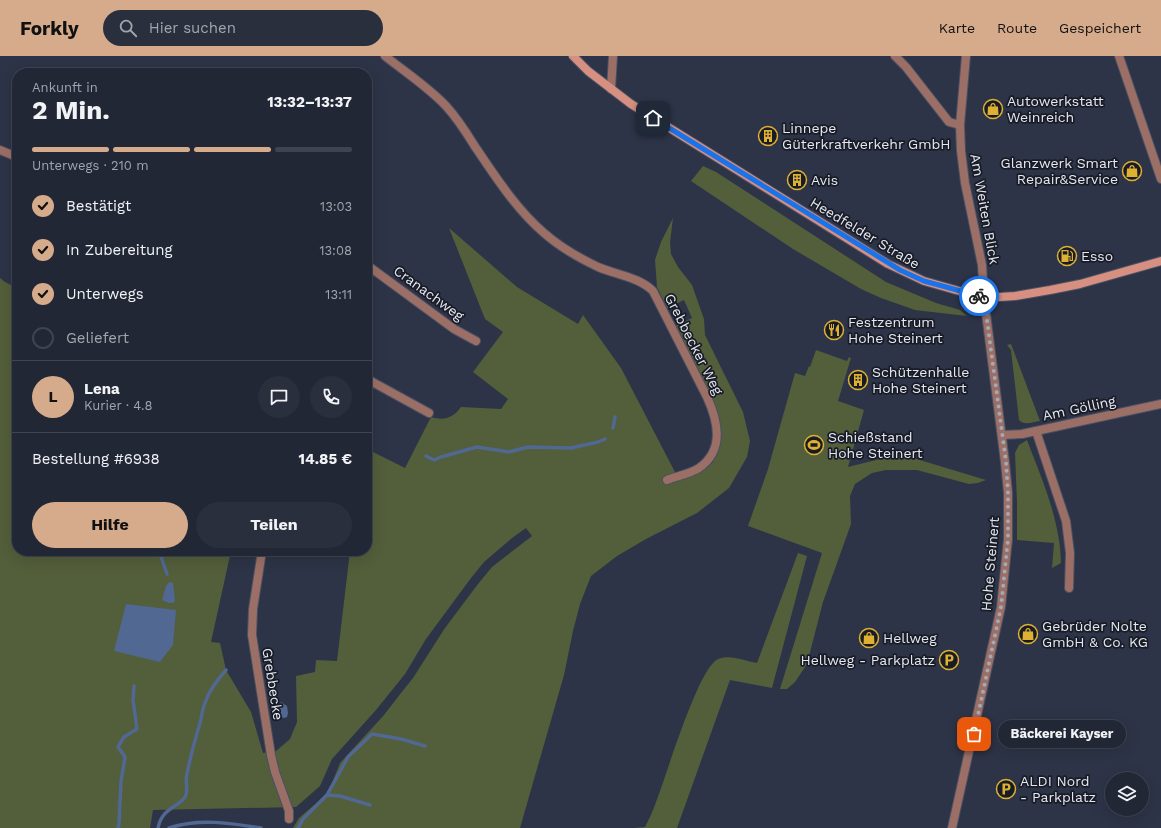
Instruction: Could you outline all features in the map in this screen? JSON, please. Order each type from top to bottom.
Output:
[{"type":"main road","name":"Heedfelder Straße","points":[[573,56],[582,66],[631,104],[894,267],[924,281],[984,298],[1015,296],[1065,287],[1161,261]]},
{"type":"street","name":"Grebbecker Weg","points":[[385,56],[446,106],[505,189],[522,210],[545,234],[585,260],[611,272],[632,278],[653,291],[707,397],[714,414],[717,428],[716,444],[709,460],[698,469],[667,480]]},
{"type":"street","points":[[611,89],[614,56]]},
{"type":"street","points":[[895,56],[906,66],[949,122],[960,125]]},
{"type":"street","name":"Am Weiten Blick","points":[[966,56],[960,125],[961,151],[965,183],[982,265],[984,298]]},
{"type":"street","points":[[1119,56],[1161,180]]},
{"type":"street","points":[[0,150],[12,155]]},
{"type":"street","name":"Cranachweg","points":[[372,269],[454,330],[476,341]]},
{"type":"street","name":"Hohe Steinert","points":[[952,828],[1001,607],[1005,580],[1008,539],[1008,485],[1003,434],[984,298]]},
{"type":"street","points":[[372,382],[429,413]]},
{"type":"street","name":"Am Gölling","points":[[1003,434],[1022,434],[1161,404]]},
{"type":"street","points":[[1036,431],[1067,526],[1070,553],[1069,588]]},
{"type":"street","name":"Grebbecke","points":[[262,556],[253,609],[252,635],[271,754],[275,772],[290,811],[289,819]]},
{"type":"green space","points":[[703,166],[716,172],[886,282],[936,303],[960,310],[967,316],[915,310],[861,289],[793,249],[691,181]]},
{"type":"green space","points":[[673,218],[670,242],[671,254],[678,267],[692,285],[704,319],[705,335],[743,412],[750,441],[747,457],[729,488],[697,513],[646,539],[617,556],[591,576],[580,604],[564,675],[520,828],[293,828],[299,818],[328,793],[340,763],[384,715],[413,678],[445,628],[478,584],[492,567],[532,536],[526,528],[484,562],[426,639],[405,674],[376,710],[332,759],[320,786],[296,807],[153,810],[150,828],[0,828],[0,278],[12,286],[12,556],[230,556],[211,642],[220,643],[226,670],[251,712],[263,753],[268,752],[269,757],[290,739],[297,722],[296,676],[315,672],[316,660],[337,661],[349,556],[372,556],[372,452],[405,468],[431,417],[440,419],[448,418],[455,414],[461,407],[501,409],[508,399],[473,372],[503,332],[485,319],[449,228],[517,287],[578,324],[583,315],[621,368],[677,476],[700,472],[713,462],[720,445],[721,433],[717,412],[708,391],[675,326],[692,318],[684,300],[667,308],[657,287],[655,260],[661,242]]},
{"type":"green space","points":[[1011,344],[1040,421],[1023,423],[1019,420],[1011,350],[1007,345]]},
{"type":"green space","name":"Schießstand Hohe Steinert","points":[[816,350],[847,361],[849,357],[851,358],[838,401],[864,410],[848,467],[900,454],[986,480],[969,484],[917,470],[886,470],[872,473],[855,484],[850,496],[851,524],[823,602],[807,664],[795,682],[787,689],[780,689],[822,553],[748,526],[768,469],[795,373],[805,376]]},
{"type":"green space","points":[[1027,440],[1054,515],[1060,547],[1061,563],[1052,568],[1054,543],[1017,540],[1015,453],[1019,445]]},
{"type":"green space","points":[[798,553],[807,556],[772,688],[730,680],[677,828],[634,828],[645,827],[655,805],[683,724],[701,682],[710,667],[718,659],[728,657],[757,663]]},
{"type":"water","points":[[169,582],[173,583],[175,601],[173,603],[162,600],[166,586]]},
{"type":"water","points":[[126,604],[176,610],[173,645],[160,662],[114,651]]},
{"type":"water","points":[[281,702],[287,706],[287,717],[284,718],[277,715],[277,709]]},
{"type":"waterway","points":[[613,428],[615,417]]},
{"type":"waterway","points":[[426,456],[434,460],[477,447],[509,452],[528,447],[571,448],[605,439]]},
{"type":"waterway","points":[[161,556],[167,574]]},
{"type":"waterway","points":[[158,828],[164,815],[181,802],[186,795],[186,776],[204,705],[211,689],[226,670]]},
{"type":"waterway","points":[[118,828],[121,781],[125,757],[118,747],[124,737],[137,729],[133,700],[134,686]]},
{"type":"waterway","points":[[327,795],[348,757],[372,734],[401,739],[425,746]]},
{"type":"waterway","points":[[298,828],[303,819],[327,795],[340,796],[370,805]]},
{"type":"waterway","points":[[169,828],[203,822],[226,823],[261,828]]},
{"type":"way so far","points":[[974,734],[1001,607],[1005,580],[1008,539],[1008,485],[1003,434],[984,298],[979,296]]},
{"type":"place","name":"Autowerkstatt Weinreich","points":[[993,109]]},
{"type":"place","name":"Linnepe Güterkraftverkehr GmbH","points":[[768,136]]},
{"type":"place","name":"Glanzwerk Smart Repair&Service","points":[[1132,171]]},
{"type":"place","name":"Avis","points":[[797,180]]},
{"type":"place","name":"Esso","points":[[1067,256]]},
{"type":"place","name":"Festzentrum Hohe Steinert","points":[[834,330]]},
{"type":"place","name":"Schützenhalle Hohe Steinert","points":[[858,380]]},
{"type":"place","name":"Schießstand Hohe Steinert","points":[[814,445]]},
{"type":"place","name":"Gebrüder Nolte GmbH & Co. KG","points":[[1028,634]]},
{"type":"place","name":"Hellweg","points":[[869,638]]},
{"type":"place","name":"Hellweg - Parkplatz","points":[[949,660]]},
{"type":"place","name":"Bäckerei Kayser","points":[[974,734]]},
{"type":"place","name":"ALDI Nord - Parkplatz","points":[[1006,789]]},
{"type":"route","points":[[653,118],[888,264],[924,281],[979,296]]}]
